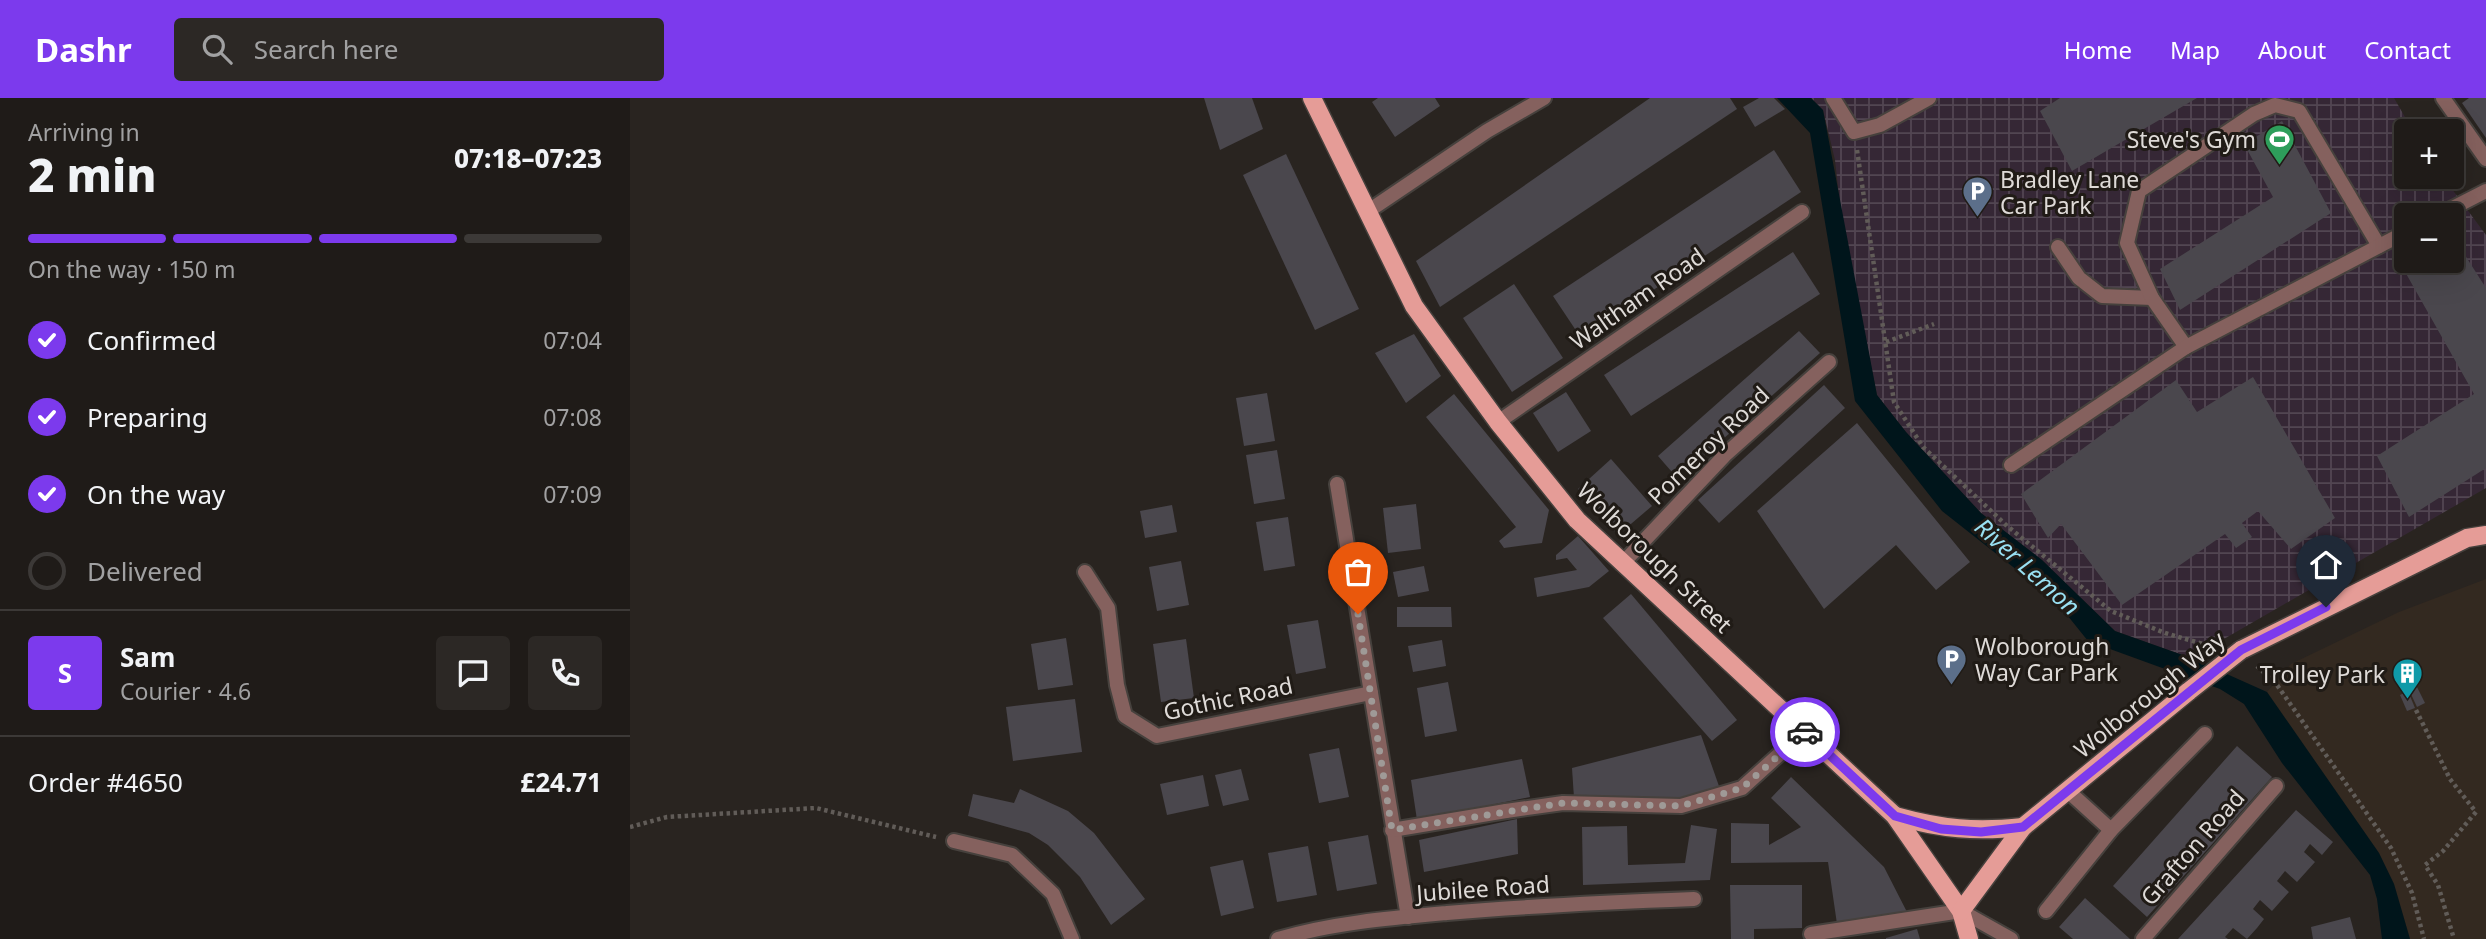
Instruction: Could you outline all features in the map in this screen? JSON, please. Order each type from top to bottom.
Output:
[{"type":"main road","name":"Wolborough Street","points":[[1312,98],[1414,306],[1498,422],[1577,520],[1895,816],[1961,911],[1969,939]]},
{"type":"main road","name":"Wolborough Way","points":[[1961,911],[2023,827],[2241,650],[2455,544],[2486,535]]},
{"type":"main road","points":[[1895,816],[1941,829],[1981,832],[2023,827]]},
{"type":"street","points":[[1367,212],[1487,131],[1544,98]]},
{"type":"street","points":[[1833,98],[1854,132],[1880,125],[1929,98]]},
{"type":"street","points":[[2443,98],[2486,159]]},
{"type":"street","points":[[2186,347],[2152,298],[2127,243],[2138,191],[2255,114],[2275,105],[2299,111],[2379,246]]},
{"type":"street","points":[[2462,203],[2486,191]]},
{"type":"street","name":"Waltham Road","points":[[1498,422],[1802,212]]},
{"type":"street","points":[[2011,465],[2186,347],[2394,238]]},
{"type":"street","points":[[2058,247],[2079,278],[2102,296],[2152,298]]},
{"type":"street","name":"Pomeroy Road","points":[[1622,564],[1726,454],[1829,362]]},
{"type":"street","points":[[1337,484],[1408,917]]},
{"type":"street","name":"Gothic Road","points":[[1085,572],[1108,608],[1116,685],[1125,716],[1157,736],[1371,692]]},
{"type":"street","points":[[1392,830],[1563,803],[1681,806],[1742,788],[1804,732]]},
{"type":"street","points":[[2046,911],[2111,830],[2205,734]]},
{"type":"street","name":"Grafton Road","points":[[2143,939],[2276,786]]},
{"type":"street","points":[[2068,790],[2111,830]]},
{"type":"street","points":[[954,841],[1012,855],[1053,894],[1072,939]]},
{"type":"street","name":"Jubilee Road","points":[[1278,939],[1309,930],[1408,917],[1535,906],[1694,899]]},
{"type":"street","points":[[1811,934],[1961,911],[2011,939]]},
{"type":"path","points":[[1886,342],[1934,324]]},
{"type":"path","points":[[2277,685],[2391,848],[2412,893],[2424,939]]},
{"type":"path","points":[[2416,710],[2450,779],[2476,813],[2443,851],[2425,865],[2438,885],[2454,939]]},
{"type":"path","points":[[630,827],[667,817],[816,808],[954,841]]},
{"type":"shaded area","points":[[1811,98],[2394,98],[2406,119],[2394,119],[2394,189],[2452,189],[2462,203],[2394,203],[2394,273],[2464,273],[2464,205],[2486,235],[2486,488],[2191,658],[2115,631],[2042,560],[1981,513],[1906,432],[1877,395],[1841,214],[1835,160],[1823,110]]},
{"type":"shaded area","points":[[2486,579],[2486,939],[2410,939],[2394,884],[2379,853],[2267,692],[2291,664],[2399,612]]},
{"type":"water","name":"River Lemon","points":[[1777,98],[1811,98],[1823,110],[1877,395],[1906,432],[1981,513],[2042,560],[2115,631],[2191,658],[2267,692],[2379,853],[2394,884],[2410,939],[2382,939],[2377,899],[2370,875],[2282,763],[2244,704],[2220,689],[2088,641],[2055,600],[1942,511],[1855,401],[1810,133]]},
{"type":"building","points":[[1204,98],[1252,98],[1263,129],[1220,150]]},
{"type":"building","points":[[1378,98],[1435,98],[1440,106],[1395,137],[1372,102]]},
{"type":"building","points":[[1650,98],[1730,98],[1737,109],[1440,307],[1416,261]]},
{"type":"building","points":[[1759,98],[1774,98],[1785,109],[1755,127],[1743,107]]},
{"type":"building","points":[[2060,98],[2197,98],[2072,171],[2040,111]]},
{"type":"building","points":[[2469,98],[2486,98],[2486,138],[2462,103]]},
{"type":"building","points":[[2282,121],[2331,213],[2180,310],[2160,269],[2273,197],[2244,144]]},
{"type":"building","points":[[1774,150],[1801,192],[1581,338],[1553,296]]},
{"type":"building","points":[[1286,154],[1359,309],[1315,330],[1243,175]]},
{"type":"building","points":[[1793,252],[1820,294],[1631,416],[1604,375]]},
{"type":"building","points":[[2464,254],[2486,288],[2486,468],[2409,517],[2377,456],[2474,394],[2406,273],[2464,273]]},
{"type":"building","points":[[1514,284],[1563,358],[1512,392],[1463,318]]},
{"type":"building","points":[[1799,331],[1820,353],[1678,479],[1658,456]]},
{"type":"building","points":[[1414,334],[1441,376],[1406,403],[1375,353]]},
{"type":"building","points":[[2253,377],[2335,518],[2291,549],[2258,511],[2242,523],[2252,537],[2236,548],[2225,534],[2122,605],[2061,524],[2048,538],[2021,494],[2176,380],[2197,412]]},
{"type":"building","points":[[1824,385],[1845,408],[1719,523],[1698,500]]},
{"type":"building","points":[[1566,392],[1591,431],[1558,452],[1533,413]]},
{"type":"building","points":[[1267,393],[1275,441],[1244,446],[1236,398]]},
{"type":"building","points":[[1454,394],[1549,510],[1542,543],[1504,548],[1499,541],[1516,527],[1426,417]]},
{"type":"building","points":[[1857,423],[1970,562],[1936,590],[1896,545],[1824,609],[1757,511]]},
{"type":"building","points":[[1277,450],[1285,499],[1254,504],[1246,455]]},
{"type":"building","points":[[1611,459],[1652,506],[1618,535],[1578,489]]},
{"type":"building","points":[[1416,504],[1421,549],[1388,553],[1383,508]]},
{"type":"building","points":[[1172,505],[1177,532],[1145,538],[1140,511]]},
{"type":"building","points":[[1288,517],[1295,566],[1264,571],[1256,522]]},
{"type":"building","points":[[1578,536],[1609,571],[1589,587],[1537,597],[1534,578],[1577,570],[1567,558],[1556,560],[1556,555]]},
{"type":"building","points":[[1181,561],[1189,605],[1157,611],[1149,567]]},
{"type":"building","points":[[1424,566],[1429,591],[1398,597],[1393,572]]},
{"type":"building","points":[[1631,594],[1737,720],[1712,741],[1603,618]]},
{"type":"building","points":[[1397,607],[1451,607],[1452,627],[1397,627]]},
{"type":"building","points":[[1318,620],[1326,668],[1296,674],[1287,625]]},
{"type":"building","points":[[1066,638],[1073,685],[1038,690],[1031,644]]},
{"type":"building","points":[[1186,639],[1194,698],[1161,702],[1153,644]]},
{"type":"building","points":[[1442,640],[1446,666],[1413,672],[1408,646]]},
{"type":"building","points":[[1448,682],[1457,731],[1425,737],[1417,688]]},
{"type":"building","name":"Trolley Park","points":[[2417,687],[2425,703],[2417,707],[2409,690]]},
{"type":"building","name":"Trolley Park","points":[[2408,691],[2415,708],[2407,711],[2400,695]]},
{"type":"building","points":[[1075,699],[1082,752],[1013,761],[1006,707]]},
{"type":"building","points":[[1701,735],[1720,789],[1689,797],[1574,798],[1572,768]]},
{"type":"building","points":[[2237,746],[2272,777],[2147,917],[2113,886]]},
{"type":"building","points":[[1339,748],[1349,797],[1319,803],[1309,754]]},
{"type":"building","points":[[1522,759],[1530,797],[1417,820],[1411,780]]},
{"type":"building","points":[[1241,769],[1249,800],[1223,806],[1215,775]]},
{"type":"building","points":[[1203,775],[1209,806],[1167,815],[1160,784]]},
{"type":"building","points":[[1791,777],[1884,867],[1907,912],[1837,924],[1828,862],[1731,863],[1731,823],[1769,824],[1769,845],[1801,827],[1771,798]]},
{"type":"building","points":[[1020,789],[1068,811],[1094,833],[1145,899],[1111,925],[1080,877],[1048,845],[1029,833],[968,816],[973,794],[1014,803]]},
{"type":"building","points":[[2296,810],[2333,842],[2322,855],[2310,844],[2304,852],[2315,862],[2297,882],[2285,871],[2277,881],[2289,892],[2272,911],[2260,900],[2253,909],[2264,919],[2247,939],[2233,928],[2225,937],[2228,939],[2178,939]]},
{"type":"building","points":[[1517,819],[1518,854],[1424,872],[1419,840]]},
{"type":"building","points":[[1691,825],[1717,829],[1710,880],[1583,885],[1582,827],[1627,826],[1628,865],[1685,863]]},
{"type":"building","points":[[1368,835],[1377,884],[1337,891],[1328,842]]},
{"type":"building","points":[[1308,846],[1317,895],[1277,902],[1268,853]]},
{"type":"building","points":[[1243,860],[1254,908],[1221,916],[1210,867]]},
{"type":"building","points":[[1730,885],[1802,885],[1802,928],[1754,929],[1754,939],[1731,939]]},
{"type":"building","points":[[2085,898],[2130,939],[2073,939],[2059,927]]},
{"type":"building","points":[[2350,917],[2356,939],[2313,939],[2311,927]]},
{"type":"building","points":[[1917,929],[1920,939],[1886,939],[1886,938]]},
{"type":"way so far","points":[[1358,614],[1392,830],[1563,803],[1681,806],[1742,788],[1805,732]]},
{"type":"place","name":"Steve's Gym","points":[[2279,166]]},
{"type":"place","name":"Bradley Lane Car Park","points":[[1977,219]]},
{"type":"place","name":"Wolborough Way Car Park","points":[[1952,686]]},
{"type":"place","name":"Trolley Park","points":[[2408,701]]},
{"type":"route","points":[[1805,732],[1895,816],[1941,829],[1981,832],[2023,827],[2241,650],[2326,607]]}]
